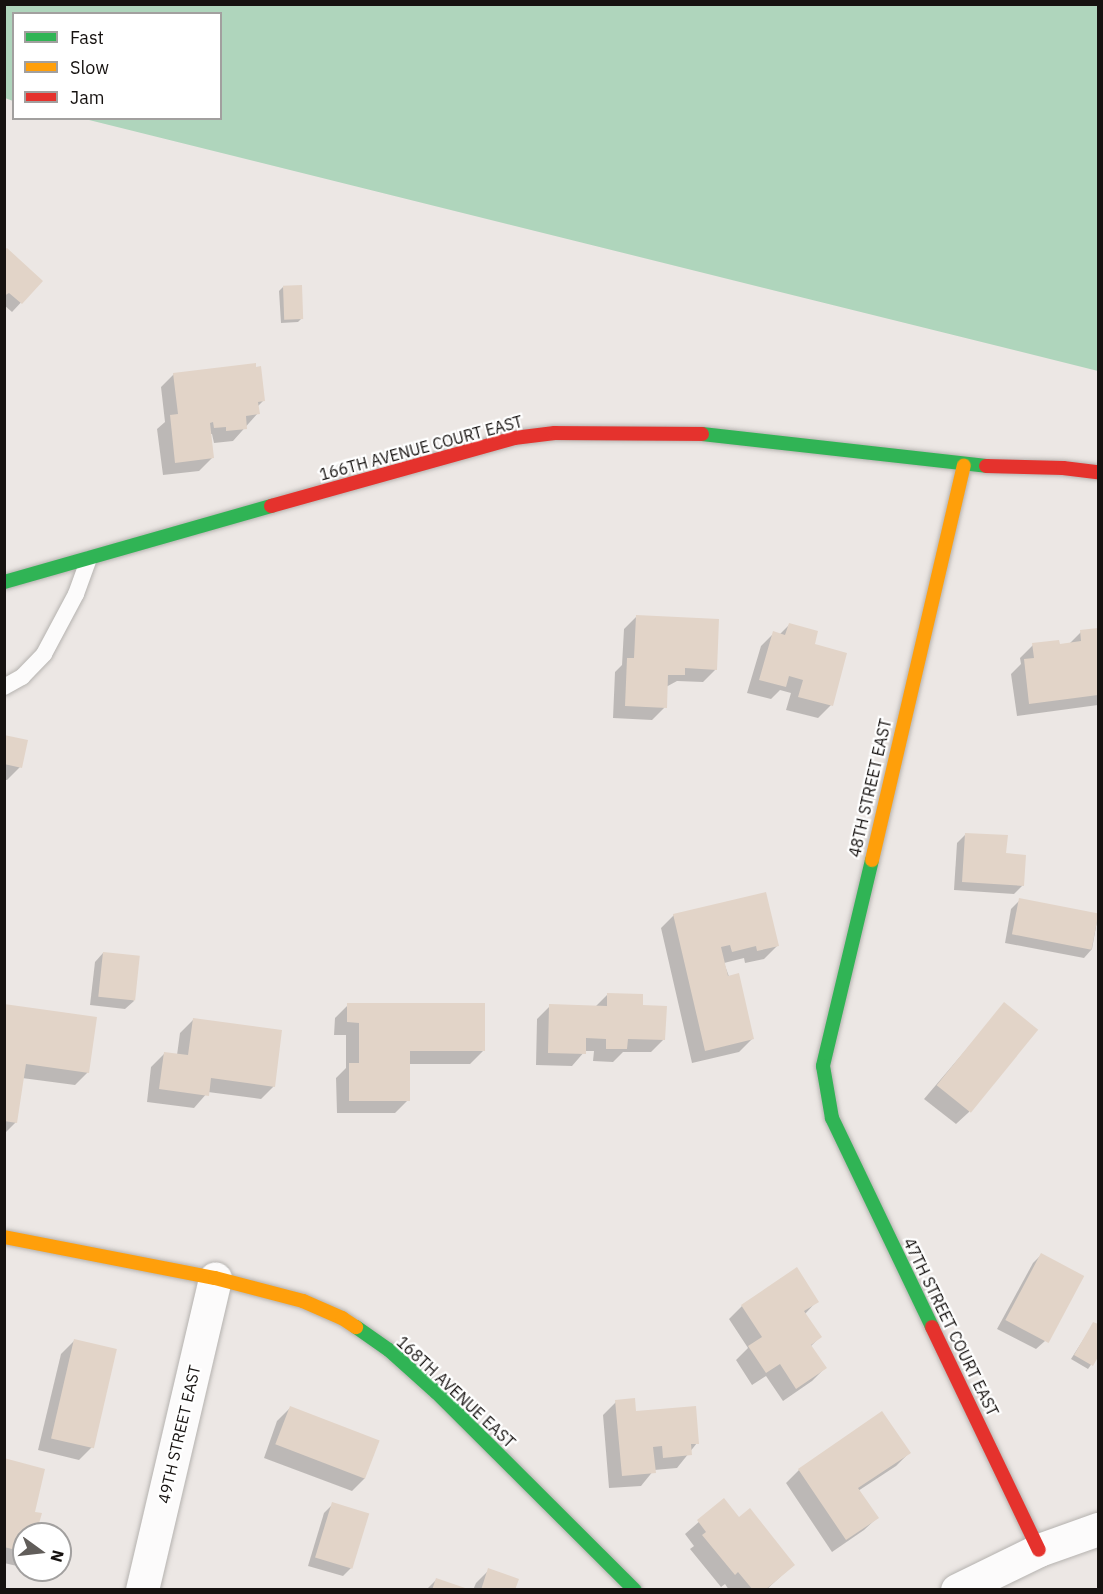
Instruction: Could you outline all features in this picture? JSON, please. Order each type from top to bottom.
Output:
[{"type":"street","name":"166TH AVENUE COURT EAST","points":[[4,582],[424,462],[514,438],[555,433],[681,432],[833,447],[964,466],[1063,468],[1098,472]]},
{"type":"street","name":"48TH STREET EAST","points":[[832,1118],[823,1066],[964,466]]},
{"type":"street","name":"47TH STREET COURT EAST","points":[[832,1118],[1039,1550]]},
{"type":"street","name":"168TH AVENUE EAST","points":[[4,1237],[215,1278],[303,1301],[342,1318],[389,1350],[437,1393],[635,1590]]},
{"type":"street","name":"49TH STREET EAST","points":[[142,1590],[215,1278]]},
{"type":"street","points":[[957,1590],[1039,1550],[1098,1530]]},
{"type":"lane","points":[[4,687],[22,677],[45,654],[76,594],[89,559]]},
{"type":"green space","points":[[5,4],[1098,5],[1098,371],[89,120],[222,120],[222,12],[12,12],[12,101],[5,98]]},
{"type":"building","points":[[7,248],[43,281],[22,304],[9,293],[4,296],[4,250]]},
{"type":"building","points":[[302,285],[303,319],[284,320],[283,286]]},
{"type":"building","points":[[256,363],[256,367],[261,366],[265,401],[258,402],[260,414],[246,416],[247,429],[226,431],[226,427],[214,428],[213,422],[210,423],[214,458],[175,463],[170,415],[178,414],[173,373]]},
{"type":"building","points":[[636,615],[719,619],[717,670],[685,668],[685,675],[668,675],[667,708],[625,706],[627,658],[634,658]]},
{"type":"building","points":[[789,623],[818,631],[815,644],[847,653],[833,706],[798,697],[803,680],[789,676],[786,687],[759,680],[773,631],[785,635]]},
{"type":"building","points":[[1098,628],[1098,695],[1029,704],[1024,659],[1034,658],[1032,643],[1059,640],[1060,644],[1081,641],[1080,630]]},
{"type":"building","points":[[4,735],[28,740],[22,768],[4,764]]},
{"type":"building","points":[[965,833],[1008,835],[1006,853],[1026,855],[1024,886],[962,882]]},
{"type":"building","points":[[766,892],[779,946],[757,951],[756,946],[732,952],[730,945],[721,947],[728,976],[739,973],[754,1039],[705,1051],[673,914]]},
{"type":"building","points":[[1019,898],[1098,913],[1091,950],[1012,934]]},
{"type":"building","points":[[103,952],[140,956],[135,1001],[98,997]]},
{"type":"building","points":[[607,993],[643,994],[643,1005],[667,1006],[665,1040],[628,1039],[627,1049],[606,1049],[606,1039],[586,1038],[586,1054],[548,1053],[549,1004],[607,1006]]},
{"type":"building","points":[[1004,1002],[1038,1030],[971,1113],[937,1085]]},
{"type":"building","points":[[347,1003],[485,1003],[485,1051],[410,1051],[410,1101],[349,1101],[349,1063],[359,1063],[359,1023],[347,1022]]},
{"type":"building","points":[[4,1004],[97,1017],[89,1073],[26,1064],[17,1123],[4,1121]]},
{"type":"building","points":[[193,1018],[282,1030],[275,1087],[211,1078],[209,1096],[159,1089],[164,1052],[188,1055]]},
{"type":"building","points":[[1041,1253],[1084,1276],[1049,1343],[1005,1320]]},
{"type":"building","points":[[797,1267],[819,1302],[804,1311],[822,1337],[811,1345],[827,1368],[796,1389],[780,1364],[766,1373],[748,1346],[762,1337],[741,1305]]},
{"type":"building","points":[[1093,1322],[1098,1324],[1098,1357],[1093,1366],[1074,1355]]},
{"type":"building","points":[[74,1339],[117,1349],[94,1448],[51,1438]]},
{"type":"building","points":[[635,1398],[636,1411],[696,1406],[699,1444],[691,1444],[692,1455],[663,1458],[662,1446],[653,1447],[656,1473],[622,1476],[615,1400]]},
{"type":"building","points":[[290,1406],[380,1440],[365,1479],[275,1444]]},
{"type":"building","points":[[882,1411],[911,1453],[858,1488],[879,1518],[846,1540],[798,1469]]},
{"type":"building","points":[[4,1458],[45,1469],[35,1512],[42,1513],[39,1522],[12,1522],[12,1549],[4,1547]]},
{"type":"building","points":[[724,1498],[739,1517],[750,1508],[795,1565],[765,1590],[753,1590],[738,1572],[735,1575],[702,1535],[706,1532],[697,1520]]},
{"type":"building","points":[[332,1502],[369,1513],[352,1569],[315,1557]]},
{"type":"building","points":[[488,1568],[519,1579],[515,1590],[481,1590]]},
{"type":"building","points":[[436,1578],[468,1589],[468,1590],[432,1590]]},
{"type":"traffic: fast","points":[[702,434],[986,466]]},
{"type":"traffic: fast","points":[[4,582],[271,506]]},
{"type":"traffic: fast","points":[[872,860],[823,1066],[832,1118],[932,1327]]},
{"type":"traffic: fast","points":[[356,1327],[389,1350],[437,1393],[635,1590]]},
{"type":"traffic: slow","points":[[872,860],[964,466]]},
{"type":"traffic: slow","points":[[4,1237],[215,1278],[303,1301],[342,1318],[356,1327]]},
{"type":"traffic: jam","points":[[271,506],[514,438],[555,433],[702,434]]},
{"type":"traffic: jam","points":[[986,466],[1063,468],[1098,472]]},
{"type":"traffic: jam","points":[[932,1327],[1039,1550]]}]
